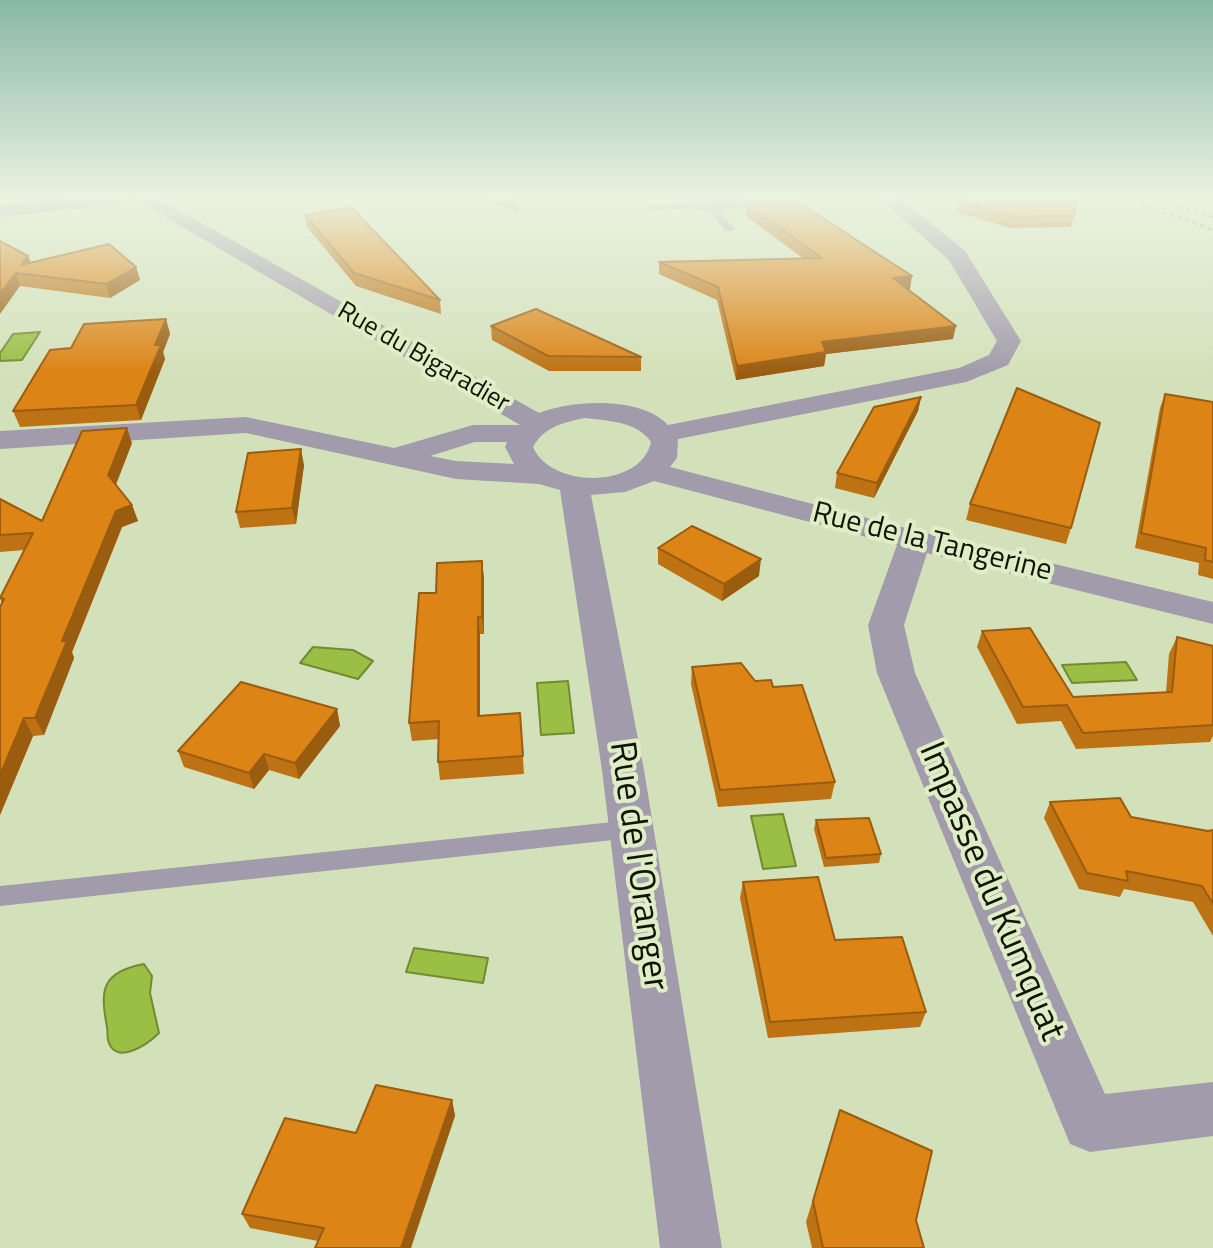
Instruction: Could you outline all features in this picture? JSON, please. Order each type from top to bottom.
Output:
[{"type":"street","name":"Rue du Bigaradier","points":[[241,256],[531,428]]},
{"type":"street","points":[[663,434],[966,374],[999,360],[1009,341],[957,256]]},
{"type":"street","points":[[0,440],[246,425],[456,470],[603,486],[631,481],[652,471],[664,459],[668,446],[663,434],[650,423],[609,410],[562,413],[531,428],[473,434],[395,456]]},
{"type":"street","points":[[531,428],[519,447],[524,462],[557,480]]},
{"type":"street","name":"Rue de la Tangerine","points":[[652,471],[1213,613]]},
{"type":"street","name":"Rue de l'Oranger","points":[[557,480],[603,637],[691,1248]]},
{"type":"street","name":"Impasse du Kumquat","points":[[915,540],[886,625],[896,673],[1090,1124],[1213,1109]]},
{"type":"lane","points":[[0,896],[632,829]]},
{"type":"shaded area","points":[[40,332],[22,360],[0,361],[0,353],[13,334]]},
{"type":"shaded area","points":[[313,647],[353,650],[373,661],[358,679],[300,663]]},
{"type":"shaded area","points":[[1126,662],[1137,680],[1072,683],[1062,665]]},
{"type":"shaded area","points":[[568,681],[574,733],[541,735],[537,683]]},
{"type":"shaded area","points":[[783,814],[796,866],[763,869],[751,816]]},
{"type":"shaded area","points":[[414,948],[488,958],[483,983],[406,972]]},
{"type":"shaded area","points":[[144,964],[152,976],[150,993],[159,1033],[132,1051],[117,1052],[108,1038],[104,993],[119,972]]},
{"type":"building","points":[[0,256],[28,256],[21,265],[58,256],[123,256],[136,267],[106,284],[16,273],[0,294]]},
{"type":"building","points":[[340,256],[398,256],[440,300],[354,273]]},
{"type":"building","points":[[820,256],[882,256],[912,276],[893,278],[956,326],[822,342],[826,352],[737,366],[718,287],[659,262],[822,258]]},
{"type":"building","points":[[536,309],[641,357],[548,356],[491,326]]},
{"type":"building","points":[[166,319],[155,345],[161,345],[136,405],[13,411],[50,350],[71,348],[84,324]]},
{"type":"building","points":[[1017,388],[1100,423],[1071,528],[970,504]]},
{"type":"building","points":[[1165,394],[1213,402],[1213,562],[1205,560],[1206,548],[1141,533]]},
{"type":"building","points":[[921,397],[877,483],[837,473],[874,407]]},
{"type":"building","points":[[127,428],[108,475],[132,505],[116,511],[62,641],[67,641],[35,718],[24,718],[0,775],[0,607],[4,599],[0,598],[33,533],[0,535],[0,499],[42,521],[82,431]]},
{"type":"building","points":[[301,449],[292,508],[236,512],[248,453]]},
{"type":"building","points":[[692,526],[761,559],[724,584],[658,548]]},
{"type":"building","points":[[482,561],[482,617],[478,617],[478,716],[520,713],[523,756],[438,762],[439,721],[409,723],[419,593],[436,593],[437,563]]},
{"type":"building","points":[[1030,628],[1073,697],[1172,692],[1177,637],[1213,646],[1213,725],[1083,733],[1067,705],[1023,707],[982,631]]},
{"type":"building","points":[[741,663],[755,681],[771,680],[773,687],[802,685],[835,782],[720,790],[692,667]]},
{"type":"building","points":[[241,682],[337,709],[295,763],[264,754],[249,773],[178,751]]},
{"type":"building","points":[[1120,798],[1131,817],[1213,830],[1213,904],[1202,886],[1126,871],[1128,881],[1087,873],[1050,802]]},
{"type":"building","points":[[869,818],[881,854],[826,858],[816,820]]},
{"type":"building","points":[[818,877],[835,940],[902,937],[926,1012],[770,1022],[743,882]]},
{"type":"building","points":[[376,1085],[452,1100],[401,1248],[315,1248],[324,1228],[242,1214],[285,1118],[356,1133]]},
{"type":"building","points":[[840,1110],[932,1151],[916,1220],[924,1248],[823,1248],[813,1201]]}]
